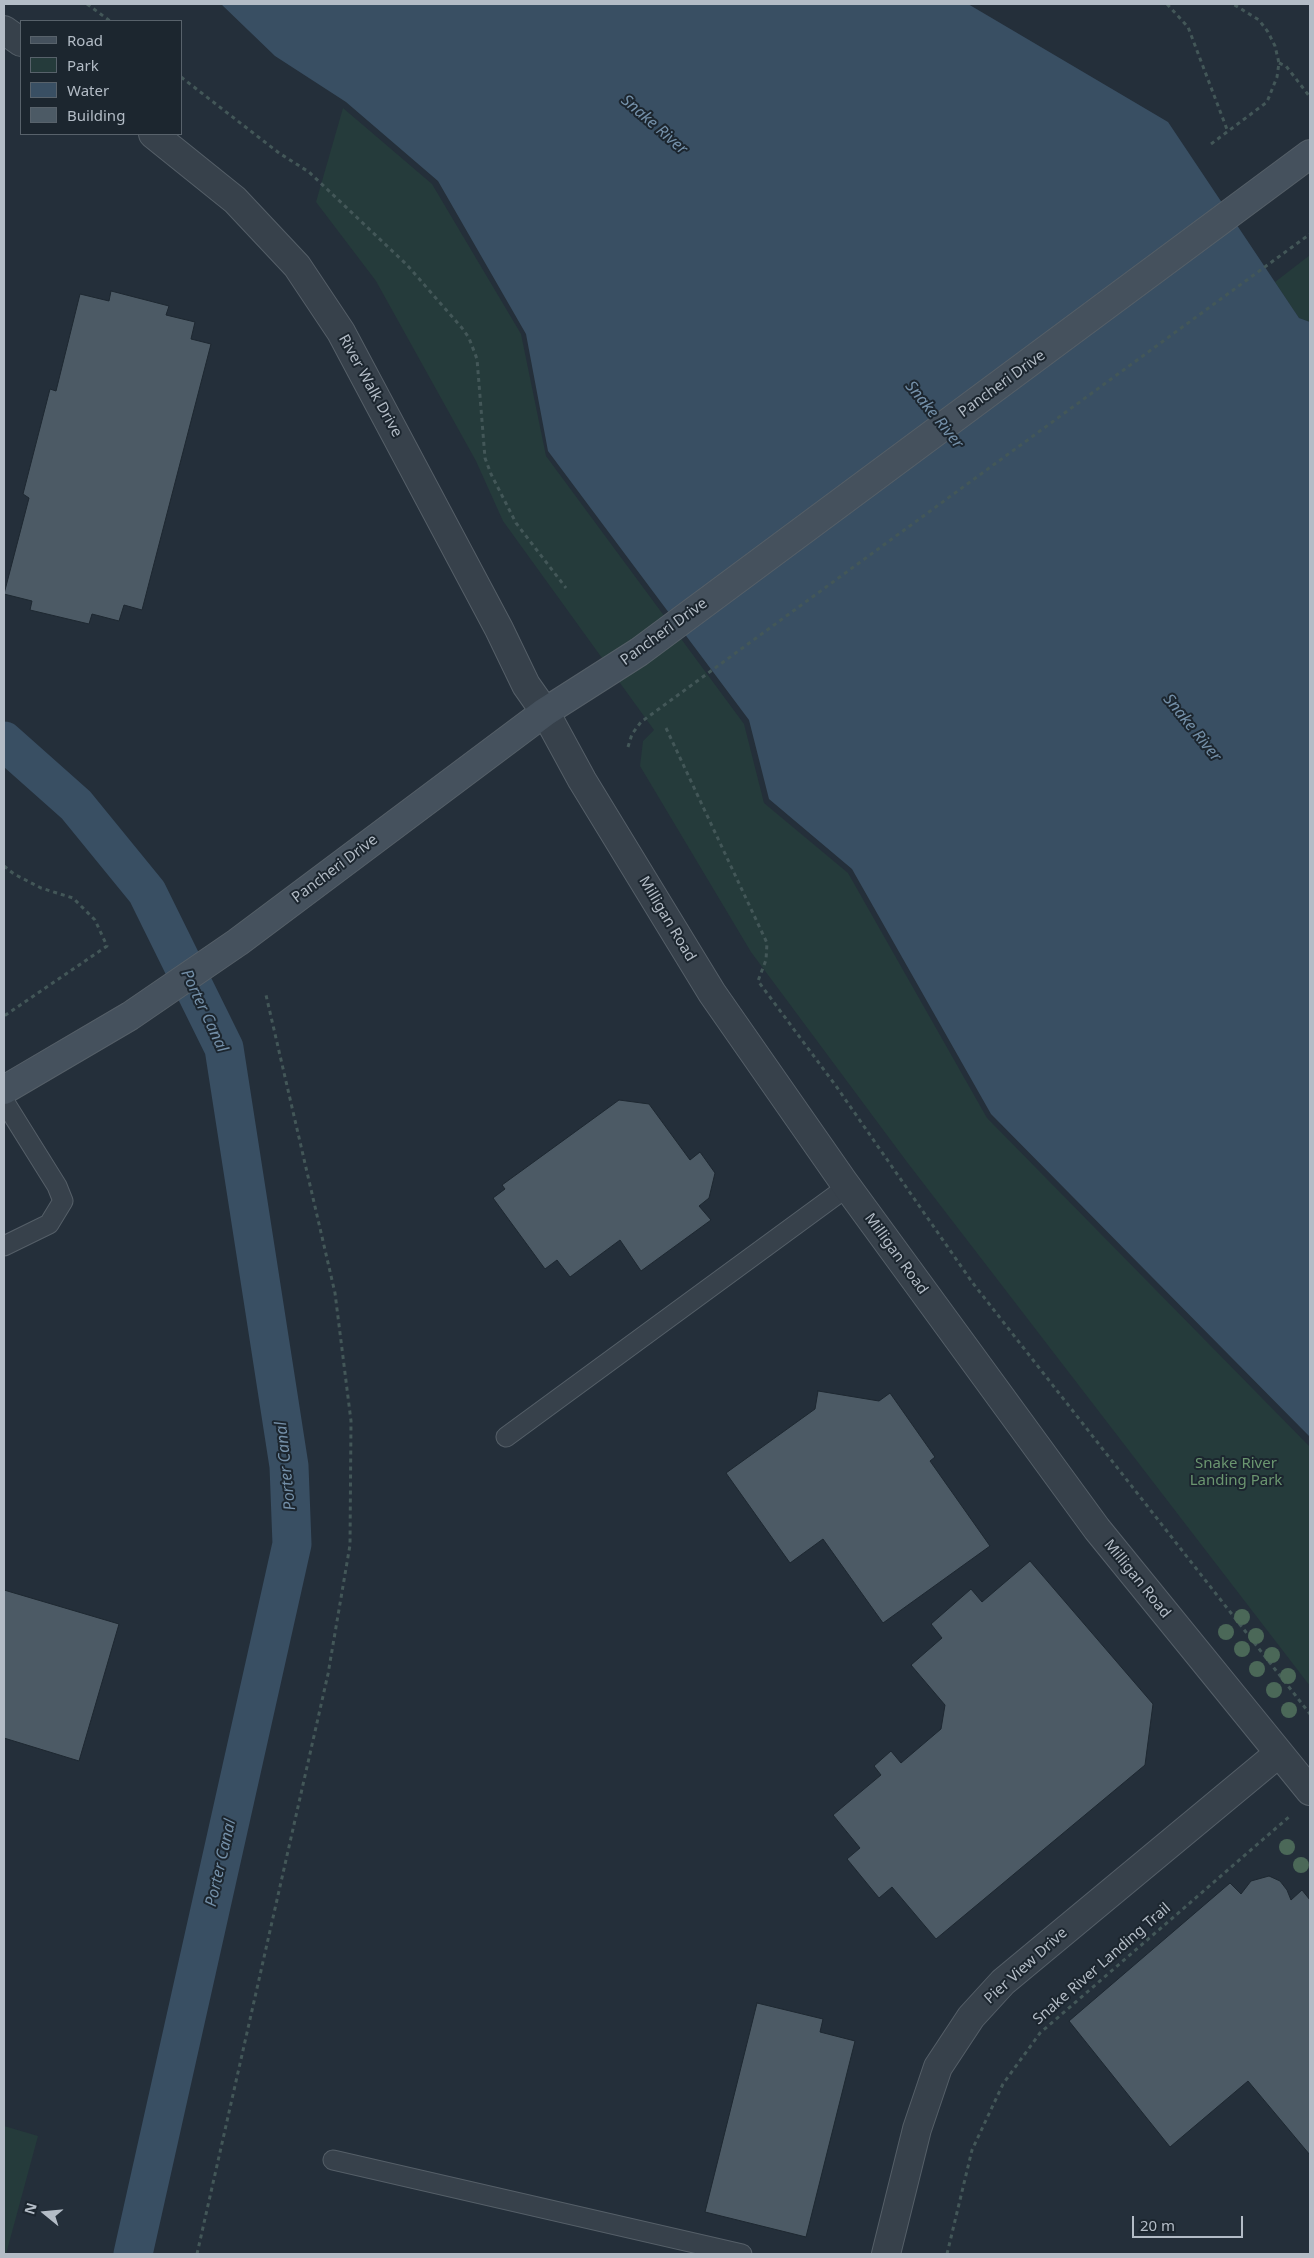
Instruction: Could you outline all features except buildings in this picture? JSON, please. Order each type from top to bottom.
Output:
[{"type":"main road","name":"Pancheri Drive","points":[[4,1090],[130,1016],[238,942],[546,712],[639,652],[1262,192],[1310,154]]},
{"type":"street","points":[[4,30],[20,41]]},
{"type":"street","name":"River Walk Drive","points":[[154,135],[235,200],[297,266],[341,332],[494,620],[526,685]]},
{"type":"street","name":"Milligan Road","points":[[526,685],[546,712],[582,780],[712,993],[847,1186],[1097,1529],[1278,1753],[1303,1801]]},
{"type":"street","name":"Pier View Drive","points":[[886,2254],[917,2129],[938,2067],[971,2017],[1004,1982],[1278,1753]]},
{"type":"lane","points":[[4,1101],[57,1186],[63,1201],[49,1224],[4,1246]]},
{"type":"lane","points":[[506,1437],[847,1186]]},
{"type":"lane","points":[[332,2160],[742,2254]]},
{"type":"path","points":[[87,4],[109,20]]},
{"type":"path","points":[[1167,4],[1188,27],[1228,132]]},
{"type":"path","points":[[1211,144],[1267,102],[1277,77],[1279,63],[1275,46],[1259,20],[1233,4]]},
{"type":"path","points":[[1279,63],[1286,66],[1310,97]]},
{"type":"path","points":[[182,78],[280,153],[309,172],[408,265],[462,328],[469,338],[477,359],[485,458],[491,474],[516,523],[566,588]]},
{"type":"path","points":[[628,747],[632,734],[641,722],[1310,234]]},
{"type":"path","points":[[666,728],[767,944],[766,960],[758,981],[836,1086],[972,1282],[1310,1714]]},
{"type":"path","points":[[4,866],[14,874],[40,888],[73,898],[95,920],[107,946],[4,1016]]},
{"type":"path","points":[[197,2254],[328,1674],[350,1545],[351,1422],[335,1292],[266,995]]},
{"type":"path","name":"Snake River Landing Trail","points":[[947,2254],[972,2150],[1003,2084],[1040,2033],[1303,1801]]},
{"type":"green space","name":"Snake River Landing Park","points":[[343,108],[432,184],[521,334],[546,456],[744,724],[764,803],[848,873],[987,1118],[1310,1447],[1310,1686],[907,1162],[751,952],[640,766],[643,741],[654,730],[503,521],[476,461],[376,281],[316,202]]},
{"type":"green space","points":[[1310,255],[1310,322],[1299,318],[1275,282]]},
{"type":"green space","points":[[4,2126],[38,2136],[6,2254],[4,2254]]},
{"type":"water","name":"Snake River","points":[[221,4],[968,4],[1168,122],[1299,318],[1310,322],[1310,1437],[991,1114],[852,869],[769,799],[749,720],[548,451],[526,334],[438,181],[346,102],[275,56]]},
{"type":"waterway","name":"Porter Canal","points":[[4,741],[76,805],[147,892],[224,1048],[289,1466],[292,1544],[133,2254]]}]
